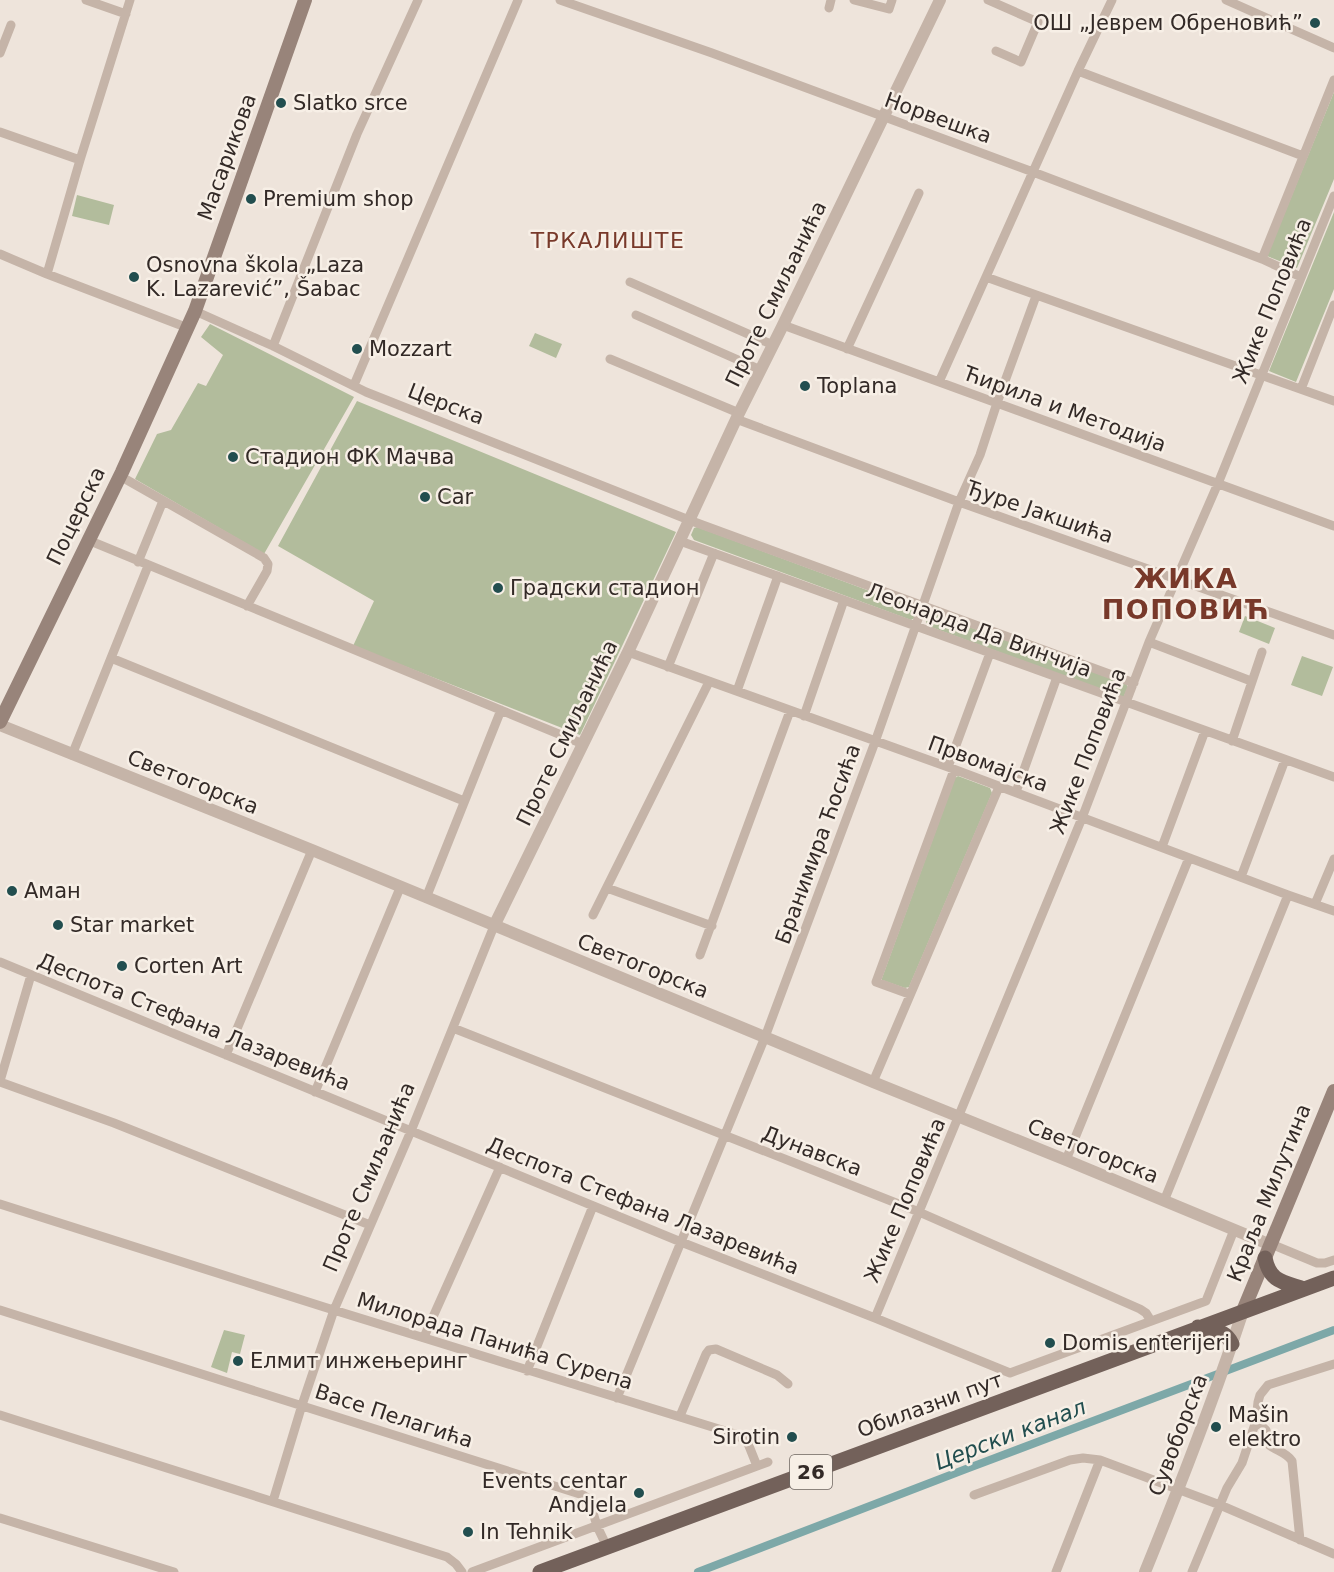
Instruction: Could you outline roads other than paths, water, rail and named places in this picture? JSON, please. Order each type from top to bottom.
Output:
[{"type":"main road","name":"Масарикова","points":[[188,328],[305,0]]},
{"type":"main road","name":"Поцерска","points":[[0,723],[120,476],[188,328]]},
{"type":"main road","name":"Краља Милутина","points":[[1243,1311],[1334,1091]]},
{"type":"main road","points":[[1269,1249],[1268,1269],[1275,1279],[1304,1289]]},
{"type":"main road","name":"Обилазни пут","points":[[540,1572],[1334,1278]]},
{"type":"main road","points":[[1198,1328],[1228,1336],[1231,1347]]},
{"type":"street","points":[[86,0],[126,14]]},
{"type":"street","points":[[47,274],[130,0]]},
{"type":"street","points":[[273,345],[357,134],[418,0]]},
{"type":"street","points":[[354,386],[518,0]]},
{"type":"street","name":"Норвешка","points":[[560,0],[712,52],[1033,172],[1301,277]]},
{"type":"street","points":[[854,0],[889,9],[892,0]]},
{"type":"street","name":"Проте Смиљанића","points":[[273,1501],[334,1310],[411,1131],[494,926],[628,652],[738,416],[940,0]]},
{"type":"street","points":[[988,0],[1038,22],[1021,62],[996,51]]},
{"type":"street","points":[[939,382],[1112,0]]},
{"type":"street","points":[[1226,0],[1334,48]]},
{"type":"street","points":[[0,53],[10,25]]},
{"type":"street","points":[[1078,71],[1303,156]]},
{"type":"street","points":[[1262,260],[1334,80]]},
{"type":"street","points":[[0,132],[80,160]]},
{"type":"street","points":[[847,349],[919,193]]},
{"type":"street","name":"Жике Поповића","points":[[875,1318],[1082,818],[1149,642],[1218,484],[1334,196]]},
{"type":"street","points":[[0,254],[188,328]]},
{"type":"street","points":[[986,277],[1334,401]]},
{"type":"street","points":[[630,282],[773,345]]},
{"type":"street","name":"Бранимира Ћосића","points":[[617,1398],[765,1037],[875,742],[959,502],[980,454],[1036,296]]},
{"type":"street","points":[[1301,389],[1334,305]]},
{"type":"street","name":"Церска","points":[[195,311],[273,345],[366,392],[689,520]]},
{"type":"street","points":[[636,315],[761,370]]},
{"type":"street","name":"Ћирила и Методија","points":[[783,325],[1334,526]]},
{"type":"street","name":"Ђуре Јакшића","points":[[610,359],[738,416],[959,502],[1334,635]]},
{"type":"street","points":[[120,476],[266,561],[267,571],[247,606]]},
{"type":"street","points":[[138,562],[163,501]]},
{"type":"street","name":"Леонарда Да Винчија","points":[[689,520],[1134,683]]},
{"type":"street","points":[[88,540],[583,744]]},
{"type":"street","name":"Леонарда Да Винчија","points":[[680,541],[1334,777]]},
{"type":"street","points":[[668,667],[714,553]]},
{"type":"street","points":[[72,754],[148,566]]},
{"type":"street","points":[[737,691],[778,576]]},
{"type":"street","points":[[804,716],[844,600]]},
{"type":"street","points":[[1149,642],[1251,681]]},
{"type":"street","name":"Првомајска","points":[[628,652],[1016,792],[1334,911]]},
{"type":"street","points":[[1232,741],[1262,652]]},
{"type":"street","points":[[909,994],[876,982],[990,653]]},
{"type":"street","points":[[111,658],[464,801]]},
{"type":"street","points":[[1016,792],[1057,677]]},
{"type":"street","points":[[593,915],[709,682]]},
{"type":"street","points":[[426,898],[501,710]]},
{"type":"street","points":[[700,955],[790,711]]},
{"type":"street","name":"Светогорска","points":[[0,723],[873,1083],[1066,1160],[1234,1230],[1269,1249]]},
{"type":"street","points":[[1162,847],[1205,731]]},
{"type":"street","points":[[1241,877],[1285,760]]},
{"type":"street","points":[[873,1083],[999,786]]},
{"type":"street","points":[[225,1055],[312,850]]},
{"type":"street","points":[[1066,1160],[1190,858]]},
{"type":"street","points":[[1315,904],[1334,859]]},
{"type":"street","points":[[315,1092],[400,888]]},
{"type":"street","points":[[607,888],[711,926]]},
{"type":"street","points":[[1164,1201],[1288,895]]},
{"type":"street","name":"Деспота Стефана Лазаревића","points":[[0,962],[681,1242],[1010,1372],[1206,1301],[1234,1230]]},
{"type":"street","points":[[31,975],[0,1081],[114,1123],[370,1225]]},
{"type":"street","name":"Дунавска","points":[[453,1028],[919,1212],[1140,1309],[1151,1321]]},
{"type":"street","points":[[424,1337],[500,1167]]},
{"type":"street","name":"Милорада Панића Сурепа","points":[[0,1204],[527,1371],[735,1434],[747,1441],[757,1466]]},
{"type":"street","points":[[527,1371],[593,1206]]},
{"type":"street","points":[[1269,1249],[1317,1263],[1334,1260]]},
{"type":"street","name":"Васе Пелагића","points":[[0,1310],[583,1496],[589,1499],[597,1526],[607,1547]]},
{"type":"street","name":"Сувоборска","points":[[1145,1572],[1179,1490],[1243,1311]]},
{"type":"street","points":[[680,1416],[709,1350],[716,1349],[777,1375],[788,1384]]},
{"type":"street","points":[[1192,1572],[1227,1488],[1242,1463],[1256,1421],[1260,1395],[1268,1385],[1334,1364]]},
{"type":"street","points":[[0,1415],[447,1557],[462,1572]]},
{"type":"street","points":[[1256,1421],[1266,1430],[1268,1444],[1284,1453],[1292,1461],[1300,1540]]},
{"type":"street","points":[[974,1495],[1070,1460],[1083,1458],[1100,1460],[1220,1505],[1334,1554]]},
{"type":"street","points":[[1056,1572],[1100,1460]]},
{"type":"street","points":[[472,1572],[768,1462]]},
{"type":"street","points":[[0,1518],[174,1572]]},
{"type":"waterway","name":"Церски канал","points":[[698,1572],[1334,1330]]},
{"type":"place","name":"ОШ „Јеврем Обреновић”","points":[[1315,23]]},
{"type":"place","name":"Slatko srce","points":[[281,103]]},
{"type":"place","name":"Premium shop","points":[[251,199]]},
{"type":"place","name":"Osnovna škola „Laza K. Lazarević”, Šabac","points":[[134,277]]},
{"type":"place","name":"Mozzart","points":[[357,349]]},
{"type":"place","name":"Toplana","points":[[805,386]]},
{"type":"place","name":"Стадион ФК Мачва","points":[[233,457]]},
{"type":"place","name":"Car","points":[[425,497]]},
{"type":"place","name":"Градски стадион","points":[[498,588]]},
{"type":"place","name":"Аман","points":[[12,891]]},
{"type":"place","name":"Star market","points":[[58,925]]},
{"type":"place","name":"Corten Art","points":[[122,966]]},
{"type":"place","name":"Domis enterijeri","points":[[1050,1343]]},
{"type":"place","name":"Елмит инжењеринг","points":[[238,1361]]},
{"type":"place","name":"Mašin elektro","points":[[1216,1427]]},
{"type":"place","name":"Sirotin","points":[[792,1437]]},
{"type":"place","name":"Events centar Andjela","points":[[639,1493]]},
{"type":"place","name":"In Tehnik","points":[[468,1532]]},
{"type":"district","name":"ТРКАЛИШТЕ","points":[[608,240]]},
{"type":"district","name":"ЖИКА ПОПОВИЋ","points":[[1186,594]]}]
